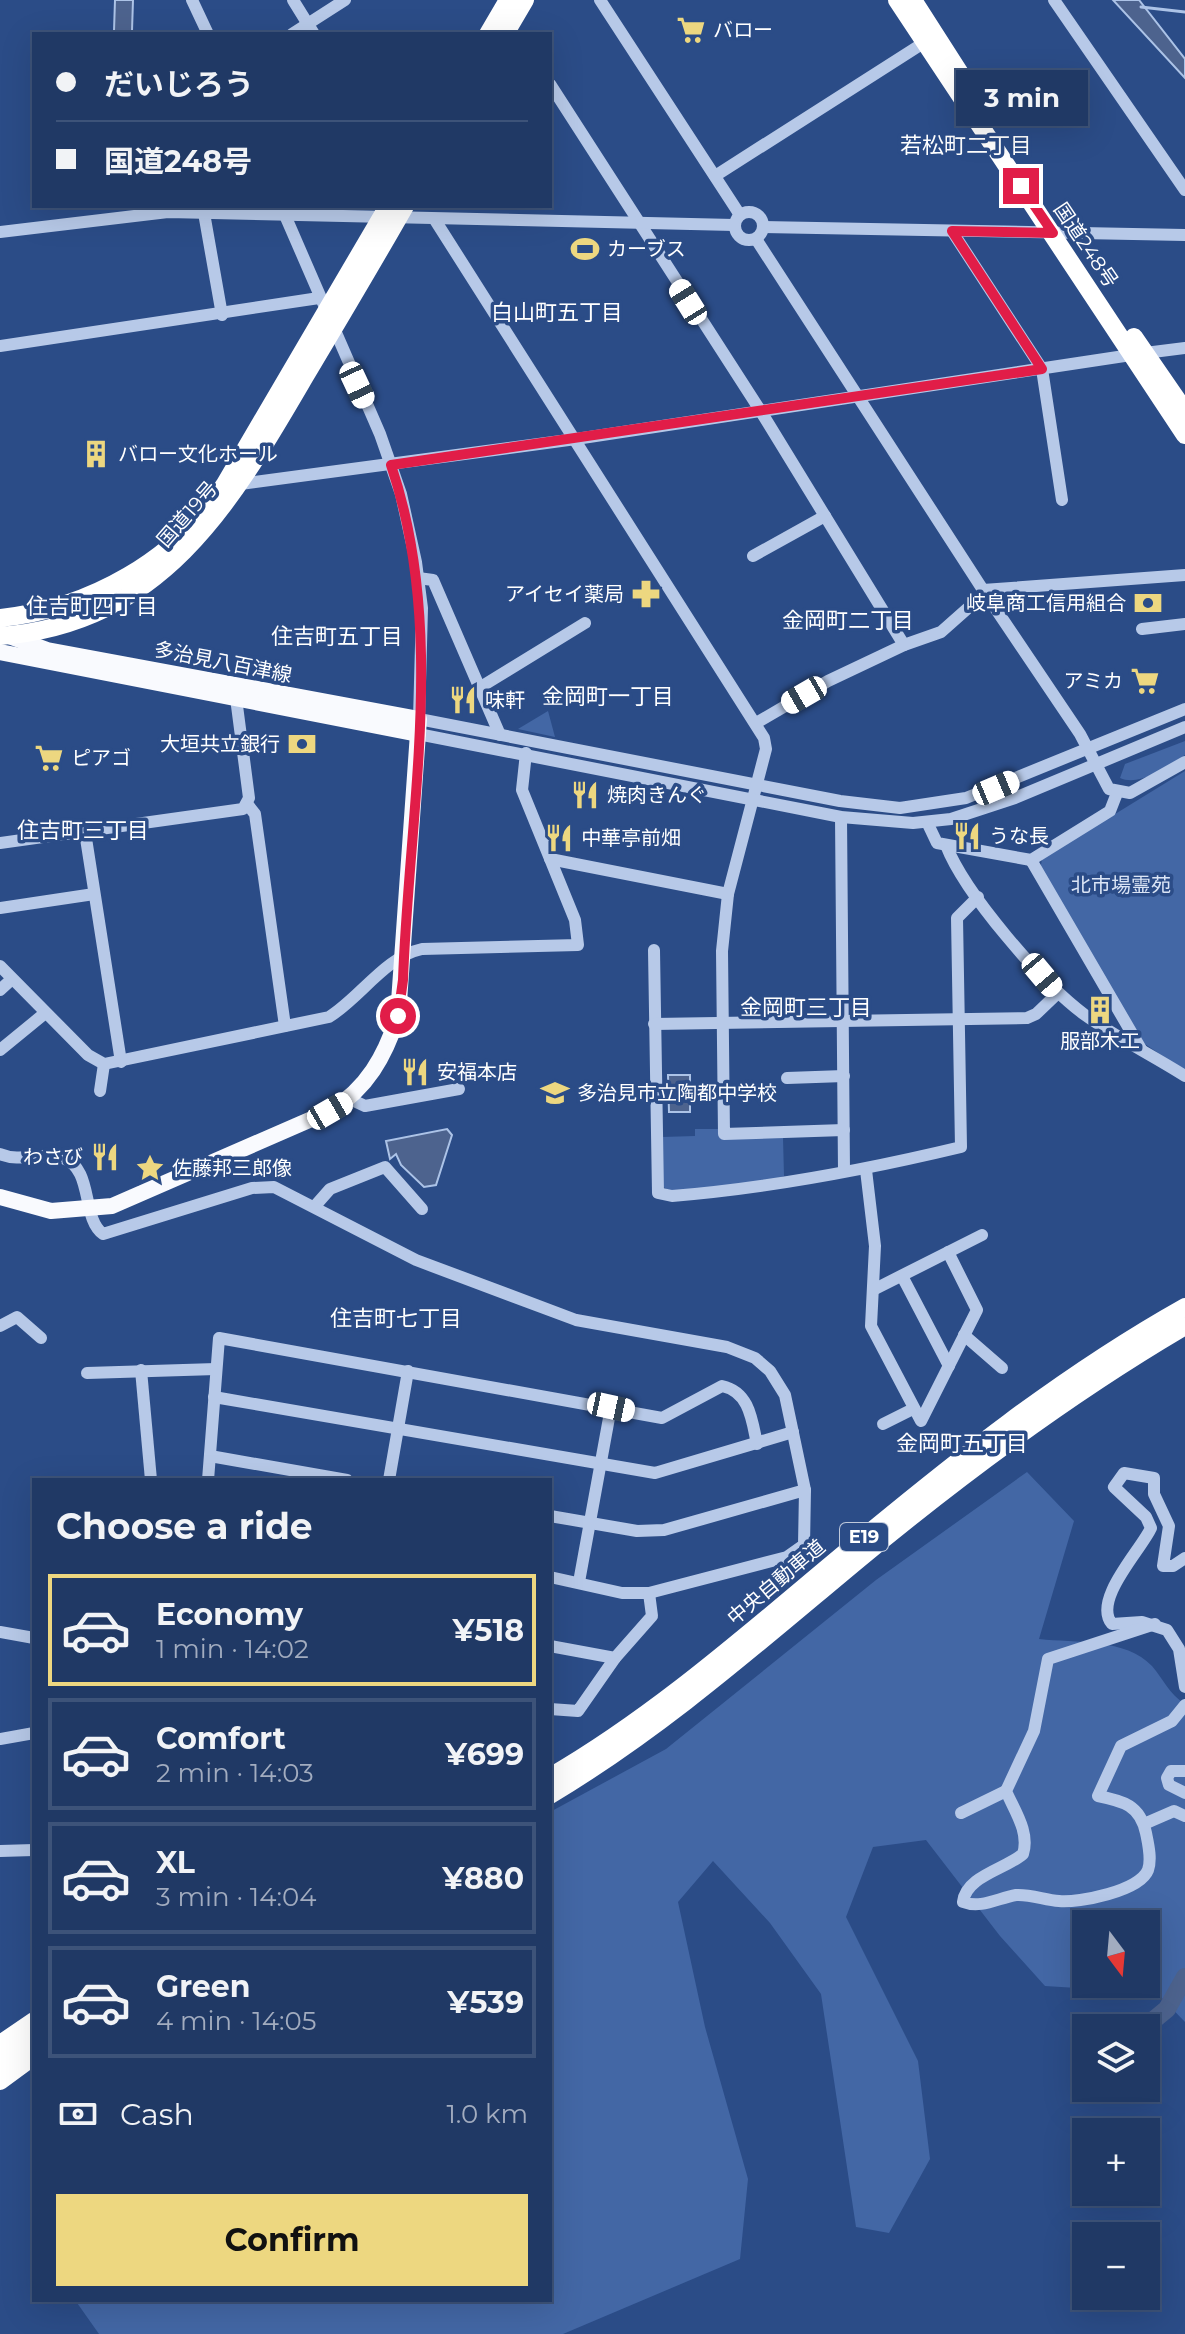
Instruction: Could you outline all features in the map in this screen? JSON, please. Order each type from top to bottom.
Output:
[{"type":"highway","points":[[490,32],[525,0]]},
{"type":"highway","name":"国道248号","points":[[897,0],[1138,354],[1185,435]]},
{"type":"highway","name":"国道248号","points":[[913,0],[1058,234]]},
{"type":"highway","name":"国道19号","points":[[0,618],[58,608],[112,584],[157,557],[196,522],[225,484],[326,313],[393,211]]},
{"type":"highway","name":"国道19号","points":[[2,639],[89,613],[169,568],[203,533],[240,484],[326,313]]},
{"type":"highway","name":"国道248号","points":[[1138,354],[1185,411]]},
{"type":"highway","name":"中央自動車道","points":[[552,1776],[679,1690],[1004,1424],[1185,1307]]},
{"type":"highway","name":"中央自動車道","points":[[552,1794],[688,1701],[923,1507],[1050,1410],[1185,1326]]},
{"type":"highway","points":[[0,2044],[32,2022]]},
{"type":"highway","points":[[0,2063],[32,2040]]},
{"type":"highway","points":[[0,2081],[32,2057]]},
{"type":"main road","name":"多治見八百津線","points":[[2,639],[236,698],[419,726]]},
{"type":"main road","name":"多治見八百津線","points":[[2,639],[419,726]]},
{"type":"main road","points":[[0,1197],[51,1211],[112,1206],[287,1132],[350,1099],[388,1047],[398,1016],[419,726]]},
{"type":"street","points":[[192,0],[207,32]]},
{"type":"street","points":[[293,0],[311,29],[345,0]]},
{"type":"street","points":[[600,0],[715,176],[737,220],[741,239],[756,239]]},
{"type":"street","points":[[1054,0],[1185,190]]},
{"type":"street","points":[[715,176],[925,42]]},
{"type":"street","points":[[552,87],[760,410],[904,645]]},
{"type":"street","points":[[0,232],[168,212],[282,210],[393,211],[435,220],[639,223],[737,220],[754,213],[763,227]]},
{"type":"street","points":[[282,210],[391,465],[411,536],[418,578],[422,648],[419,726]]},
{"type":"street","points":[[204,213],[222,315]]},
{"type":"street","points":[[435,220],[758,722],[766,749],[728,894],[722,951],[724,1134],[844,1130]]},
{"type":"street","points":[[763,227],[1185,235]]},
{"type":"street","points":[[756,239],[763,227]]},
{"type":"street","points":[[952,231],[1042,369],[1062,500]]},
{"type":"street","points":[[756,239],[1088,749],[1109,789],[1117,793],[1130,793],[1185,762]]},
{"type":"street","points":[[0,346],[222,315],[326,313]]},
{"type":"street","points":[[240,484],[576,439],[1185,348]]},
{"type":"street","points":[[753,556],[825,516]]},
{"type":"street","points":[[758,722],[828,681],[904,645],[941,632],[984,591],[1185,575]]},
{"type":"street","points":[[418,578],[433,580],[500,735]]},
{"type":"street","points":[[479,688],[585,623]]},
{"type":"street","points":[[1142,629],[1185,624]]},
{"type":"street","points":[[236,698],[248,805],[255,814],[285,1026]]},
{"type":"street","points":[[419,726],[500,735],[870,806],[937,805],[996,788],[1185,709]]},
{"type":"street","points":[[419,726],[526,753],[841,817],[927,822],[974,813],[1185,727]]},
{"type":"street","points":[[0,966],[44,1014],[88,1055],[104,1064],[329,1017],[404,953],[422,949],[578,945],[575,920],[522,790],[526,753]]},
{"type":"street","points":[[927,822],[937,843],[1031,860],[1110,811],[1117,793]]},
{"type":"street","points":[[0,843],[243,809],[248,805]]},
{"type":"street","points":[[841,817],[844,1171]]},
{"type":"street","points":[[85,832],[121,1062]]},
{"type":"street","points":[[946,845],[953,863],[978,897],[1058,993],[1185,1076]]},
{"type":"street","points":[[550,859],[728,894]]},
{"type":"street","points":[[1031,860],[1141,1049]]},
{"type":"street","points":[[0,908],[94,894]]},
{"type":"street","points":[[654,950],[658,1193],[672,1196],[757,1189],[844,1171],[866,1170],[961,1147],[957,918],[978,897]]},
{"type":"street","points":[[0,990],[12,979]]},
{"type":"street","points":[[654,1024],[1027,1018],[1058,993]]},
{"type":"street","points":[[0,1050],[44,1014]]},
{"type":"street","points":[[100,1091],[104,1064]]},
{"type":"street","points":[[787,1078],[844,1076]]},
{"type":"street","points":[[350,1099],[365,1106],[459,1089]]},
{"type":"street","points":[[0,1154],[23,1159],[64,1158],[79,1172],[91,1208],[93,1227],[103,1234],[252,1188],[274,1187],[416,1260],[576,1320],[727,1347],[755,1358],[770,1371],[785,1395],[805,1490],[804,1545],[787,1557],[649,1593],[622,1593],[552,1577]]},
{"type":"street","points":[[315,1206],[330,1189],[385,1167],[422,1209]]},
{"type":"street","points":[[866,1170],[875,1246],[871,1326],[921,1421],[977,1310],[948,1252]]},
{"type":"street","points":[[875,1289],[982,1235]]},
{"type":"street","points":[[902,1276],[949,1366]]},
{"type":"street","points":[[0,1326],[17,1317],[41,1338]]},
{"type":"street","points":[[964,1335],[1002,1368]]},
{"type":"street","points":[[208,1478],[219,1338],[662,1418],[722,1386],[749,1406],[757,1444]]},
{"type":"street","points":[[87,1373],[216,1369]]},
{"type":"street","points":[[141,1370],[151,1478]]},
{"type":"street","points":[[389,1478],[408,1371]]},
{"type":"street","points":[[214,1397],[598,1466],[655,1473],[793,1432]]},
{"type":"street","points":[[579,1582],[611,1407]]},
{"type":"street","points":[[883,1424],[913,1409]]},
{"type":"street","points":[[210,1456],[336,1478]]},
{"type":"street","points":[[1185,1558],[1173,1566],[1163,1566],[1169,1526],[1154,1494],[1154,1478],[1124,1473],[1114,1487],[1146,1517],[1151,1528],[1114,1587],[1107,1604],[1108,1619],[1112,1624],[1155,1624],[1173,1637],[1183,1663],[1185,1687]]},
{"type":"street","points":[[552,1516],[637,1531],[664,1530],[805,1490]]},
{"type":"street","points":[[552,1709],[578,1711],[615,1658],[652,1616],[649,1593]]},
{"type":"street","points":[[961,1813],[1006,1791],[1034,1731],[1048,1659],[1155,1624]]},
{"type":"street","points":[[0,1632],[32,1638]]},
{"type":"street","points":[[552,1646],[615,1658]]},
{"type":"street","points":[[1006,1791],[1020,1820],[1025,1847],[1010,1865],[979,1879],[964,1894],[963,1902],[973,1906],[1019,1895],[1075,1901],[1120,1890],[1139,1881],[1148,1870],[1144,1824],[1132,1805],[1098,1796],[1121,1746],[1172,1721],[1185,1705]]},
{"type":"street","points":[[0,1739],[32,1733]]},
{"type":"street","points":[[1185,1771],[1171,1771],[1167,1778],[1169,1785],[1185,1793]]},
{"type":"street","points":[[1144,1824],[1174,1811],[1185,1816]]},
{"type":"street","points":[[0,1851],[32,1850]]},
{"type":"green space","points":[[548,711],[555,737],[518,729]]},
{"type":"green space","points":[[1185,741],[1185,755],[1162,769],[1136,780],[1120,778],[1125,764]]},
{"type":"green space","name":"北市場霊苑","points":[[1185,771],[1185,1071],[1136,1038],[1040,871],[1042,859]]},
{"type":"green space","points":[[695,1129],[720,1129],[720,1139],[783,1138],[784,1176],[755,1185],[671,1191],[663,1187],[662,1137],[695,1136]]},
{"type":"green space","points":[[1027,1472],[1074,1521],[1039,1639],[1114,1646],[1128,1651],[1152,1666],[1185,1704],[1185,2022],[1160,1996],[1160,1910],[1072,1910],[1072,1988],[1045,1986],[1000,1936],[926,1840],[873,1847],[846,1917],[918,2061],[930,2159],[889,2233],[856,2227],[821,1994],[770,1923],[713,1861],[678,1902],[705,2027],[748,2179],[740,2259],[563,2334],[99,2334],[76,2302],[552,2302],[552,1811],[666,1749],[876,1580]]},
{"type":"shaded area","points":[[115,0],[133,0],[132,31],[114,31]]},
{"type":"shaded area","points":[[1113,0],[1139,0],[1185,59],[1185,78]]},
{"type":"shaded area","points":[[668,1075],[690,1075],[690,1112],[669,1112]]},
{"type":"shaded area","points":[[447,1129],[452,1135],[436,1185],[424,1187],[401,1165],[396,1154],[390,1159],[386,1141]]},
{"type":"waterway","points":[[1141,7],[1185,12]]},
{"type":"waterway","points":[[1160,2015],[1167,2009],[1185,1977]]},
{"type":"place","name":"バロー","points":[[691,30]]},
{"type":"place","name":"カーブス","points":[[585,249]]},
{"type":"place","name":"バロー文化ホール","points":[[96,454]]},
{"type":"place","name":"アイセイ薬局","points":[[646,594]]},
{"type":"place","name":"岐阜商工信用組合","points":[[1148,603]]},
{"type":"place","name":"アミカ","points":[[1145,681]]},
{"type":"place","name":"味軒","points":[[463,700]]},
{"type":"place","name":"大垣共立銀行","points":[[302,744]]},
{"type":"place","name":"ピアゴ","points":[[49,758]]},
{"type":"place","name":"焼肉きんぐ","points":[[585,795]]},
{"type":"place","name":"うな長","points":[[967,836]]},
{"type":"place","name":"中華亭前畑","points":[[559,838]]},
{"type":"place","name":"服部木工","points":[[1100,1010]]},
{"type":"place","name":"安福本店","points":[[415,1072]]},
{"type":"place","name":"多治見市立陶都中学校","points":[[555,1093]]},
{"type":"place","name":"わさび","points":[[105,1157]]},
{"type":"place","name":"佐藤邦三郎像","points":[[150,1168]]},
{"type":"district","name":"若松町二丁目","points":[[966,145]]},
{"type":"district","name":"白山町五丁目","points":[[557,312]]},
{"type":"district","name":"住吉町四丁目","points":[[92,606]]},
{"type":"district","name":"金岡町二丁目","points":[[848,620]]},
{"type":"district","name":"住吉町五丁目","points":[[337,636]]},
{"type":"district","name":"金岡町一丁目","points":[[608,696]]},
{"type":"district","name":"住吉町三丁目","points":[[83,830]]},
{"type":"district","name":"金岡町三丁目","points":[[806,1007]]},
{"type":"district","name":"住吉町七丁目","points":[[396,1318]]},
{"type":"district","name":"金岡町五丁目","points":[[962,1443]]},
{"type":"route","points":[[398,1016],[403,980],[419,719],[422,608],[411,536],[391,465],[1042,369],[952,231],[1053,233],[1021,186]]}]
